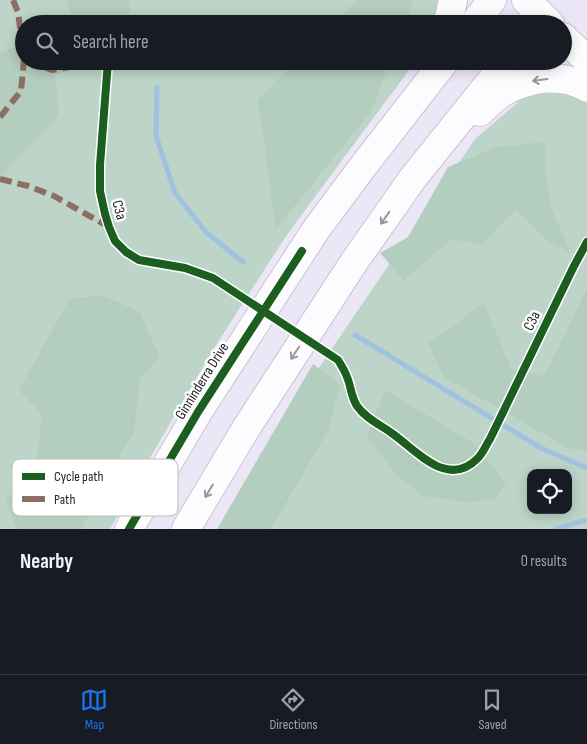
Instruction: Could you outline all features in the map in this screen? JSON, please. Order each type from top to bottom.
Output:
[{"type":"main road","points":[[450,15],[453,0]]},
{"type":"main road","points":[[481,15],[492,0]]},
{"type":"main road","points":[[572,46],[587,60]]},
{"type":"main road","points":[[389,133],[423,70]]},
{"type":"main road","name":"Ginninderra Drive","points":[[170,459],[198,412],[311,238],[438,70]]},
{"type":"main road","points":[[186,529],[250,421],[354,262],[413,178],[500,70]]},
{"type":"main road","points":[[413,178],[492,100],[506,90],[536,80],[557,78],[573,81],[587,88]]},
{"type":"main road","name":"Ginninderra Drive","points":[[129,529],[137,516]]},
{"type":"green space","points":[[0,0],[447,0],[443,15],[15,15],[15,70],[409,70],[284,239],[213,350],[149,459],[12,459],[12,516],[117,516],[110,529],[0,529]]},
{"type":"green space","points":[[66,0],[129,0],[131,11],[128,15],[71,15]]},
{"type":"green space","points":[[357,0],[413,0],[408,15],[343,15]]},
{"type":"green space","points":[[15,47],[15,70],[70,70],[55,75],[59,116],[0,177],[0,53]]},
{"type":"green space","points":[[287,70],[387,70],[372,110],[276,229],[258,100]]},
{"type":"green space","points":[[530,92],[582,95],[587,99],[587,529],[222,529],[260,455],[475,139]]},
{"type":"green space","points":[[545,142],[546,176],[552,210],[571,254],[547,240],[516,209],[482,245],[451,239],[404,281],[380,253],[408,237],[448,167],[497,147]]},
{"type":"green space","points":[[587,289],[587,451],[568,448],[444,377],[428,344],[484,303],[511,369],[544,376]]},
{"type":"green space","points":[[103,296],[139,311],[160,357],[140,379],[134,432],[117,459],[37,459],[42,415],[19,390],[70,298]]},
{"type":"green space","points":[[313,364],[340,385],[329,429],[271,529],[217,529]]},
{"type":"green space","points":[[385,390],[473,443],[506,483],[494,500],[466,502],[423,496],[397,476],[367,436]]},
{"type":"green space","points":[[12,493],[12,516],[87,516],[83,529],[17,529],[5,500]]},
{"type":"waterway","points":[[157,87],[156,136],[175,193],[206,232],[243,262]]},
{"type":"waterway","points":[[355,335],[541,448],[587,468]]},
{"type":"waterway","points":[[556,529],[587,520]]},
{"type":"marked path","points":[[13,0],[18,15]]},
{"type":"marked path","points":[[0,117],[21,91],[23,70]]},
{"type":"marked path","points":[[0,179],[28,186],[54,196],[109,227]]},
{"type":"cycle path","name":"C3a","points":[[107,70],[100,165],[100,191],[105,214],[115,241],[126,252],[139,260],[185,268],[213,278],[338,360],[346,375],[355,403],[361,411],[423,458],[445,469],[456,470],[467,467],[483,451],[587,242]]},
{"type":"cycle path","points":[[170,459],[198,412],[302,251]]},
{"type":"cycle path","points":[[129,529],[137,516]]}]
